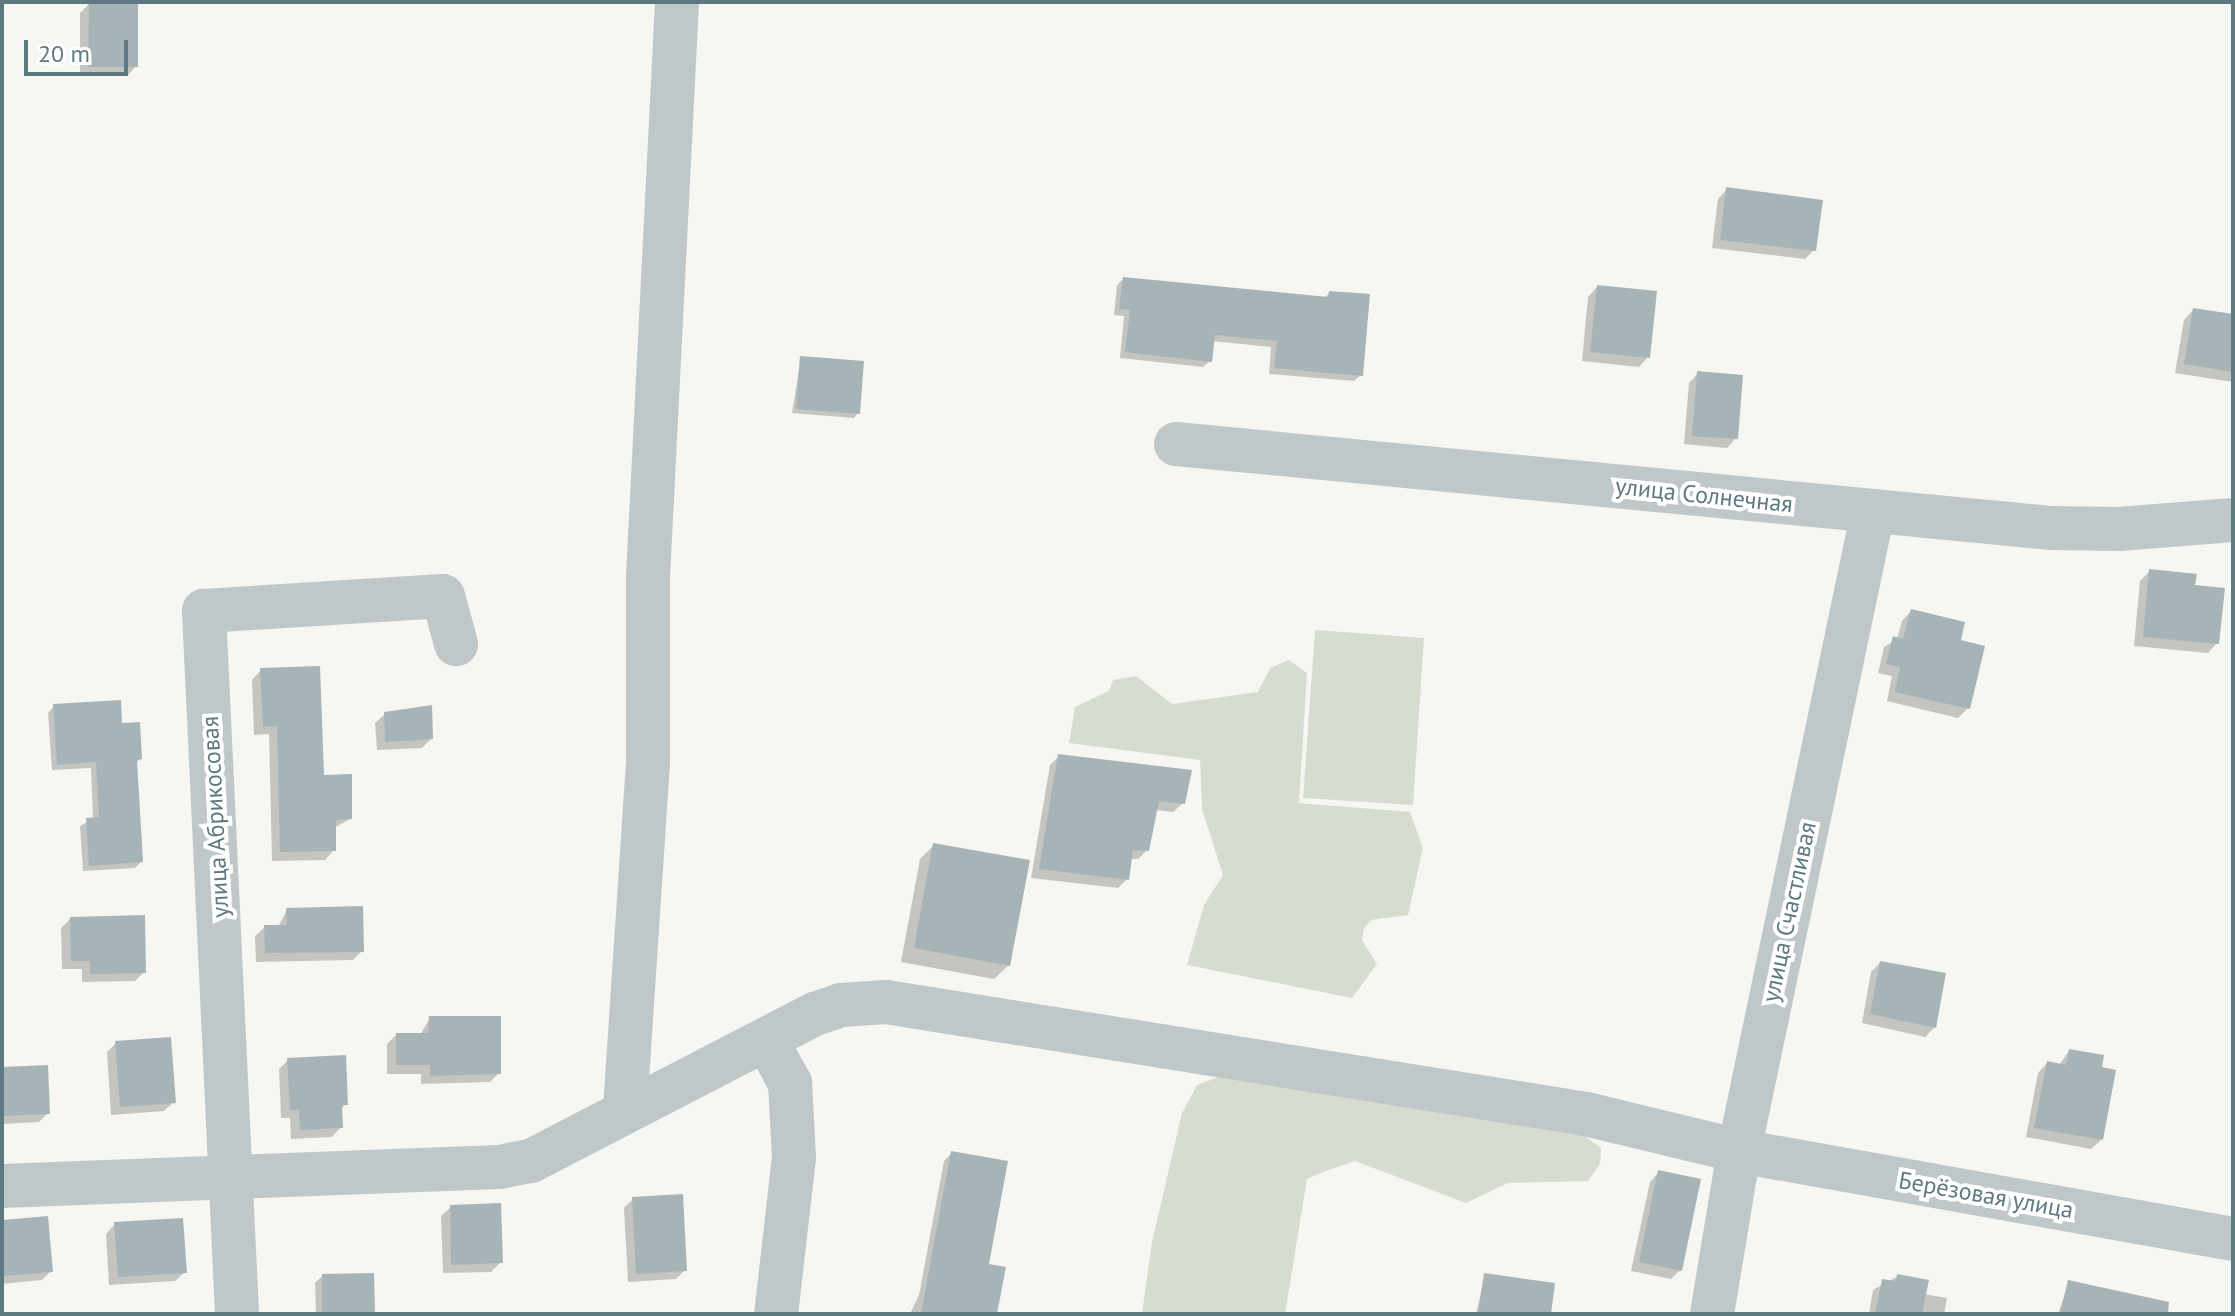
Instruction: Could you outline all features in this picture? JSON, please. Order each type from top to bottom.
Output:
[{"type":"street","points":[[625,1109],[646,794],[648,577],[677,2]]},
{"type":"street","name":"улица Солнечная","points":[[1176,444],[2052,528],[2119,529],[2233,520]]},
{"type":"street","name":"улица Счастливая","points":[[1712,1314],[1739,1151],[1873,511]]},
{"type":"street","name":"улица Абрикосовая","points":[[237,1314],[233,1174],[204,611],[443,596],[456,644]]},
{"type":"street","name":"Берёзовая улица","points":[[2,1186],[233,1174],[499,1167],[562,1148],[625,1109],[768,1043],[827,1009],[886,1002],[1586,1114],[1739,1151],[2233,1239]]},
{"type":"street","points":[[768,1043],[785,1069],[793,1116],[786,1255],[776,1314]]},
{"type":"shaded area","points":[[1315,630],[1424,638],[1413,805],[1303,798]]},
{"type":"shaded area","points":[[1289,660],[1307,673],[1299,803],[1410,812],[1423,848],[1408,915],[1371,920],[1364,928],[1362,940],[1377,964],[1352,998],[1187,965],[1204,905],[1223,875],[1202,809],[1200,760],[1069,743],[1075,707],[1109,691],[1113,680],[1136,676],[1172,704],[1258,692],[1270,668]]},
{"type":"shaded area","points":[[1221,1076],[1582,1134],[1601,1148],[1600,1164],[1588,1181],[1508,1183],[1466,1203],[1355,1161],[1307,1179],[1285,1314],[1142,1314],[1152,1242],[1182,1113],[1197,1085]]},
{"type":"building","points":[[89,2],[138,2],[138,67],[88,67]]},
{"type":"building","points":[[1726,187],[1823,200],[1816,251],[1720,240]]},
{"type":"building","points":[[1123,277],[1328,297],[1329,291],[1370,294],[1363,376],[1274,368],[1277,341],[1215,335],[1212,362],[1125,352],[1130,310],[1119,309]]},
{"type":"building","points":[[1597,285],[1657,291],[1650,358],[1590,352]]},
{"type":"building","points":[[2193,308],[2233,314],[2233,372],[2184,364]]},
{"type":"building","points":[[800,356],[864,361],[860,414],[796,409]]},
{"type":"building","points":[[1697,371],[1743,375],[1738,439],[1692,436]]},
{"type":"building","points":[[2149,569],[2197,574],[2195,585],[2225,588],[2219,644],[2143,637]]},
{"type":"building","points":[[1911,609],[1965,622],[1961,640],[1985,646],[1970,709],[1895,692],[1900,667],[1886,664],[1893,636],[1903,639]]},
{"type":"building","points":[[320,666],[324,775],[352,774],[352,819],[336,820],[336,851],[280,852],[277,726],[263,727],[260,668]]},
{"type":"building","points":[[121,700],[122,723],[140,722],[142,759],[137,760],[143,862],[89,866],[86,818],[99,817],[96,762],[57,765],[53,704]]},
{"type":"building","points":[[432,705],[433,739],[385,742],[384,712]]},
{"type":"building","points":[[1058,754],[1192,770],[1185,804],[1159,801],[1149,851],[1133,850],[1129,880],[1039,869]]},
{"type":"building","points":[[933,843],[1030,860],[1010,966],[914,948]]},
{"type":"building","points":[[363,906],[364,952],[265,953],[264,925],[287,925],[286,908]]},
{"type":"building","points":[[145,915],[146,973],[90,974],[90,961],[71,961],[70,917]]},
{"type":"building","points":[[1880,961],[1946,973],[1936,1028],[1870,1014]]},
{"type":"building","points":[[429,1016],[501,1016],[501,1074],[430,1076],[430,1065],[396,1065],[396,1033],[428,1033]]},
{"type":"building","points":[[171,1037],[176,1103],[120,1107],[115,1041]]},
{"type":"building","points":[[2069,1049],[2104,1055],[2102,1067],[2116,1070],[2103,1140],[2034,1128],[2047,1061],[2066,1065]]},
{"type":"building","points":[[346,1055],[348,1105],[342,1105],[343,1128],[300,1130],[299,1110],[290,1110],[287,1058]]},
{"type":"building","points":[[48,1065],[50,1114],[2,1116],[2,1067]]},
{"type":"building","points":[[951,1151],[1008,1161],[989,1264],[1006,1267],[997,1314],[921,1314]]},
{"type":"building","points":[[1658,1170],[1701,1179],[1682,1271],[1639,1262]]},
{"type":"building","points":[[683,1194],[687,1271],[636,1274],[632,1197]]},
{"type":"building","points":[[501,1203],[503,1263],[451,1265],[450,1205]]},
{"type":"building","points":[[48,1216],[53,1272],[2,1276],[2,1220]]},
{"type":"building","points":[[183,1218],[187,1273],[118,1277],[114,1222]]},
{"type":"building","points":[[374,1273],[375,1314],[322,1314],[322,1274]]},
{"type":"building","points":[[1484,1273],[1555,1283],[1551,1314],[1478,1314]]},
{"type":"building","points":[[1897,1274],[1929,1280],[1922,1314],[1875,1314],[1882,1279],[1896,1281]]},
{"type":"building","points":[[2068,1280],[2169,1302],[2168,1314],[2060,1314]]}]
